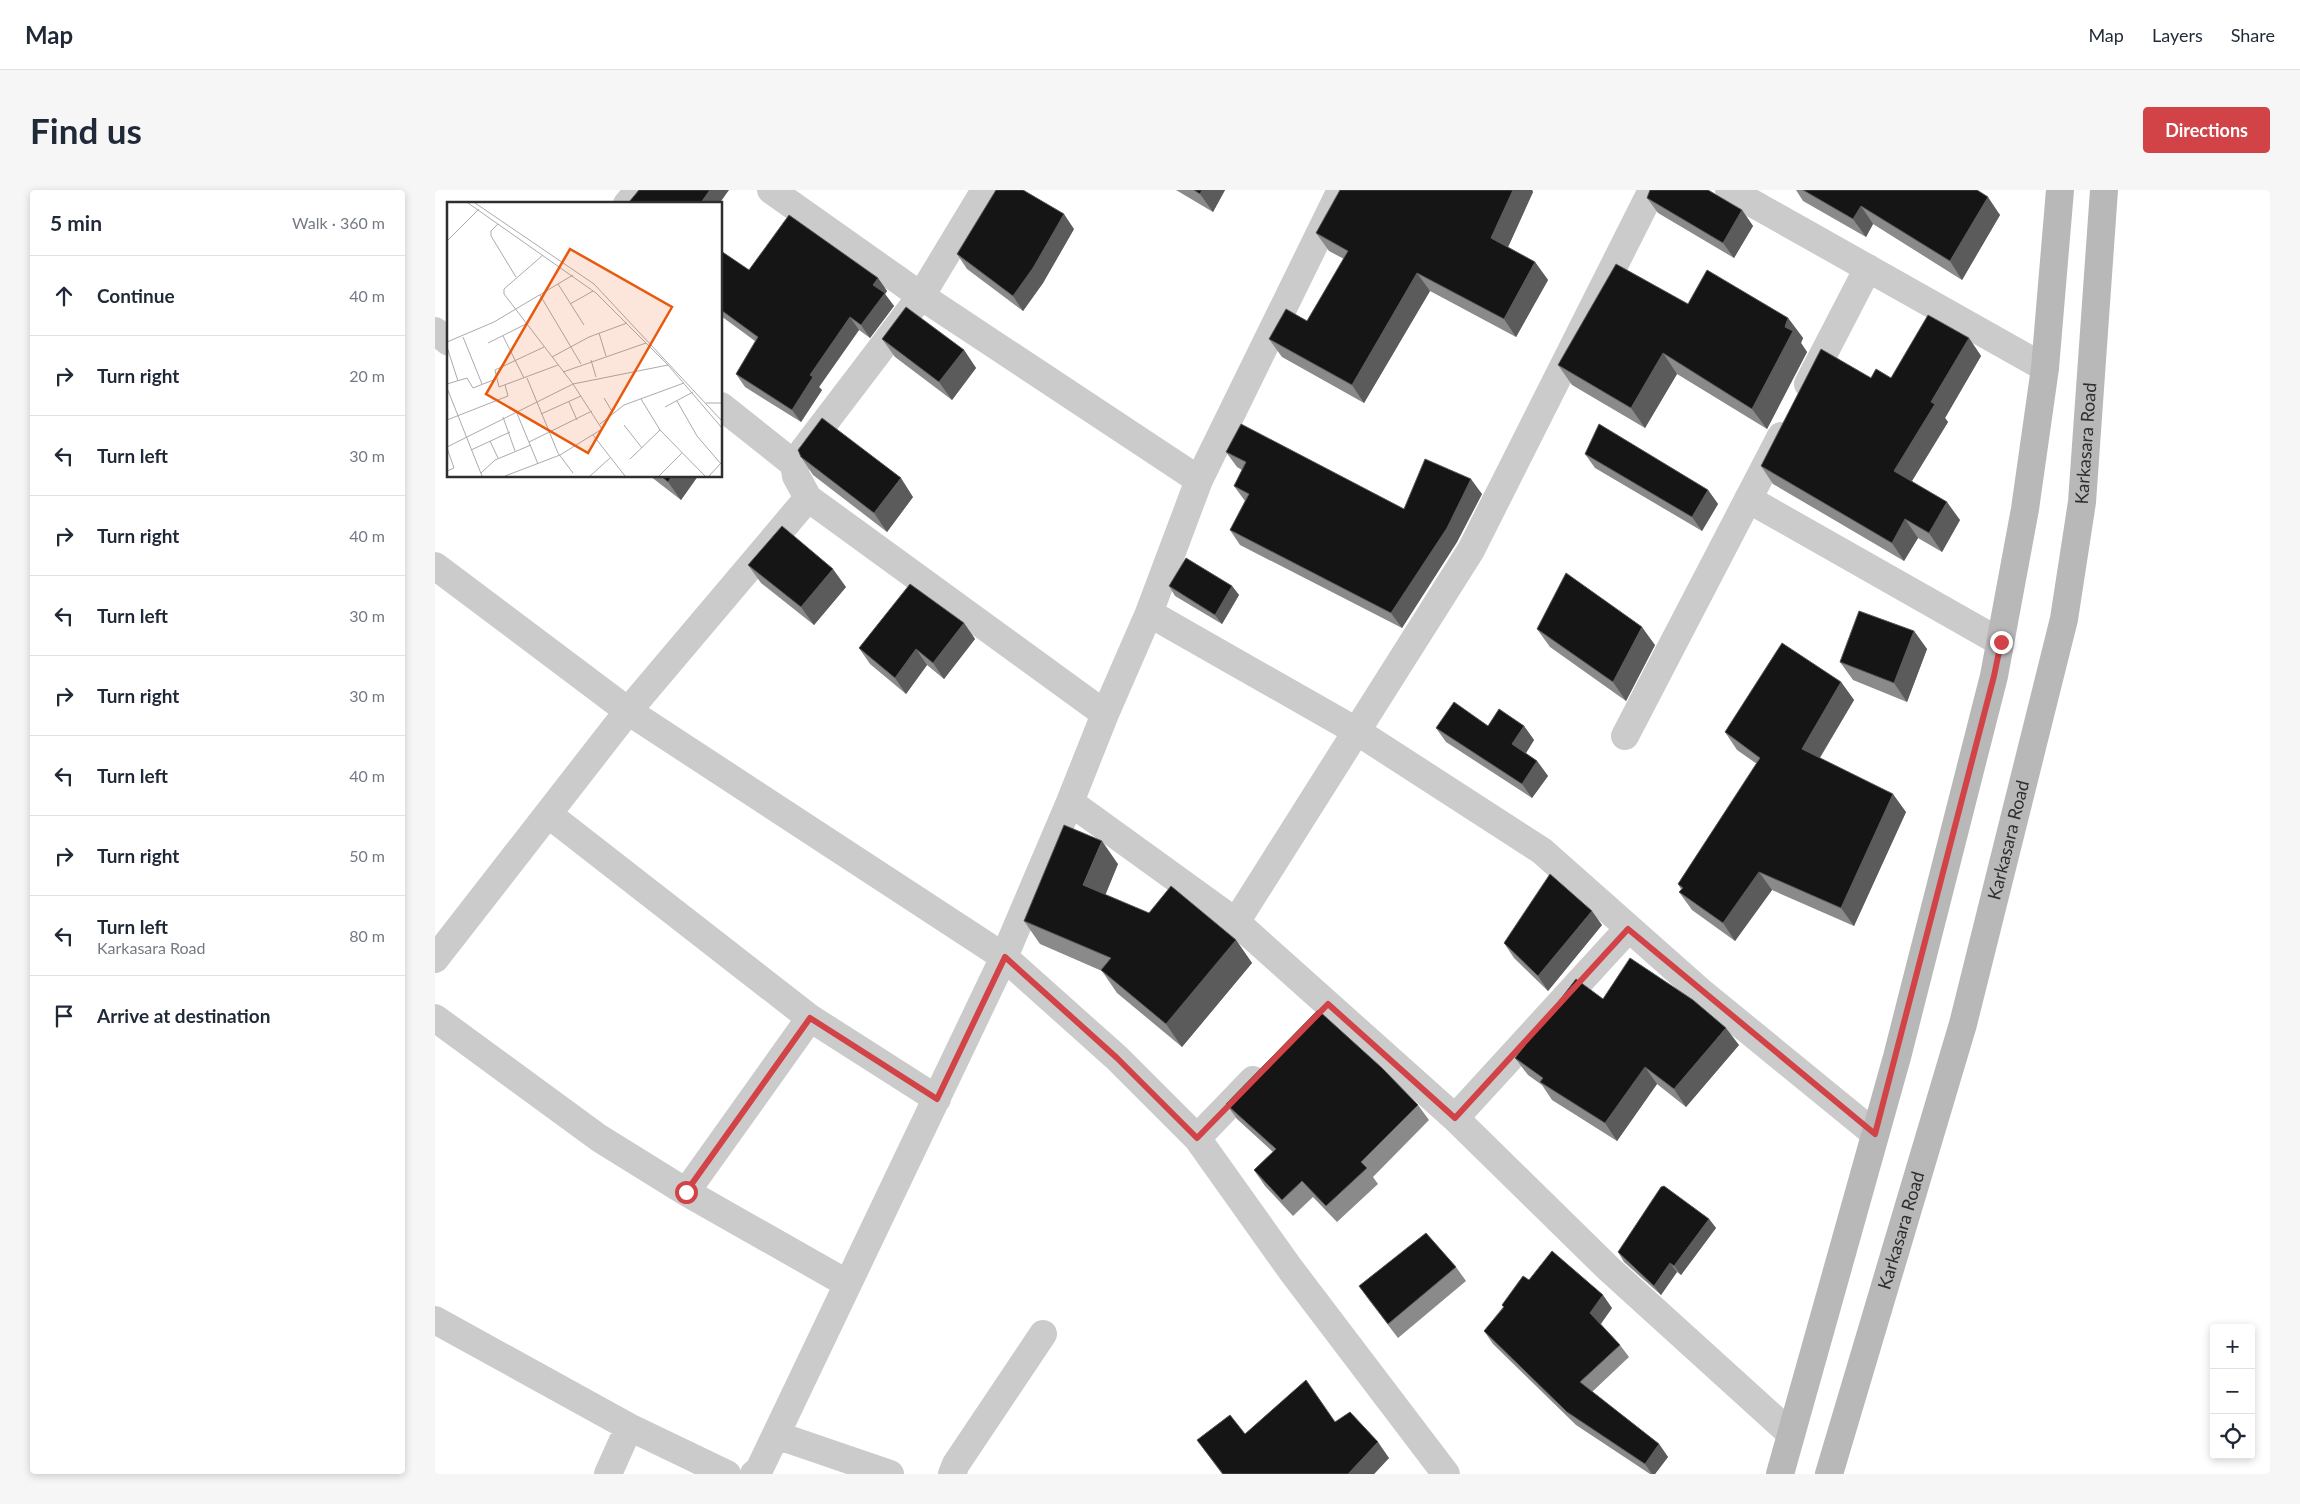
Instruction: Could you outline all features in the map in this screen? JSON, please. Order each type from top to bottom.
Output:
[{"type":"main road","points":[[1780,1474],[1875,1134],[1992,686],[2025,509],[2045,368],[2060,190]]},
{"type":"main road","name":"Karkasara Road","points":[[1829,1474],[1963,1024],[2064,618],[2082,502],[2104,190]]},
{"type":"street","points":[[771,190],[921,296],[1199,480]]},
{"type":"street","points":[[794,464],[921,296],[985,190]]},
{"type":"street","points":[[1236,922],[1358,732],[1471,550],[1652,190]]},
{"type":"street","points":[[1729,190],[2045,368]]},
{"type":"street","points":[[754,1474],[759,1470],[776,1435],[1005,957],[1105,714],[1149,613],[1199,480],[1335,192]]},
{"type":"street","points":[[1625,736],[1868,268]]},
{"type":"street","points":[[435,331],[447,340]]},
{"type":"street","points":[[723,408],[794,464],[796,476],[808,498],[1105,714]]},
{"type":"street","points":[[435,959],[628,711],[808,498]]},
{"type":"street","points":[[1748,499],[2001,642]]},
{"type":"street","points":[[436,568],[628,711],[1005,957],[1117,1058],[1197,1138],[1291,1270],[1446,1474]]},
{"type":"street","points":[[1149,613],[1358,732],[1542,851],[1628,929],[1875,1134]]},
{"type":"street","points":[[1070,802],[1236,922],[1455,1118],[1609,1269],[1791,1434]]},
{"type":"street","points":[[548,814],[810,1018],[937,1099]]},
{"type":"street","points":[[1455,1118],[1628,929]]},
{"type":"street","points":[[1307,1025],[1328,1004]]},
{"type":"street","points":[[435,1018],[599,1138],[686,1192],[848,1284]]},
{"type":"street","points":[[686,1192],[810,1018]]},
{"type":"street","points":[[1197,1138],[1273,1060]]},
{"type":"street","points":[[435,1320],[629,1427],[727,1474]]},
{"type":"street","points":[[952,1474],[956,1464],[1043,1334]]},
{"type":"street","points":[[608,1474],[629,1427]]},
{"type":"street","points":[[776,1435],[890,1474]]},
{"type":"building","points":[[639,190],[710,190],[701,202],[629,202]]},
{"type":"building","points":[[996,190],[1023,190],[1064,214],[1033,268],[1013,296],[957,254]]},
{"type":"building","points":[[1194,190],[1202,190],[1200,194]]},
{"type":"building","points":[[1340,190],[1513,190],[1491,238],[1535,262],[1504,319],[1417,273],[1352,385],[1269,339],[1286,309],[1307,321],[1348,251],[1316,233]]},
{"type":"building","points":[[1650,190],[1708,190],[1742,210],[1723,243],[1647,198]]},
{"type":"building","points":[[1803,190],[1977,190],[1988,197],[1950,261],[1861,206],[1853,219]]},
{"type":"building","points":[[789,215],[878,278],[873,285],[885,293],[861,325],[850,317],[810,375],[813,377],[792,410],[736,374],[758,337],[723,311],[723,252],[749,270]]},
{"type":"building","points":[[1616,264],[1688,304],[1707,270],[1788,318],[1785,327],[1793,331],[1752,409],[1663,353],[1631,408],[1558,365]]},
{"type":"building","points":[[906,307],[964,350],[939,382],[882,339]]},
{"type":"building","points":[[1928,315],[1969,338],[1931,402],[1935,404],[1894,471],[1947,502],[1929,533],[1905,519],[1892,543],[1761,466],[1821,349],[1871,378],[1876,369],[1891,378]]},
{"type":"building","points":[[822,418],[901,478],[874,513],[801,457],[798,450]]},
{"type":"building","points":[[1241,424],[1404,509],[1425,459],[1471,479],[1447,528],[1391,613],[1230,530],[1249,494],[1234,486],[1246,462],[1226,452]]},
{"type":"building","points":[[1599,424],[1708,490],[1692,517],[1585,454]]},
{"type":"building","points":[[782,526],[833,569],[801,607],[748,565]]},
{"type":"building","points":[[1186,558],[1232,586],[1215,615],[1169,586]]},
{"type":"building","points":[[1566,573],[1642,627],[1613,682],[1537,629]]},
{"type":"building","points":[[910,584],[964,623],[933,663],[916,649],[895,678],[859,648]]},
{"type":"building","points":[[1859,611],[1914,631],[1894,683],[1840,662]]},
{"type":"building","points":[[1782,643],[1841,682],[1802,749],[1893,794],[1841,908],[1759,872],[1723,923],[1679,892],[1683,888],[1678,884],[1760,758],[1725,732]]},
{"type":"building","points":[[1454,702],[1488,726],[1499,709],[1524,726],[1512,744],[1537,761],[1522,784],[1436,728]]},
{"type":"building","points":[[1064,825],[1102,841],[1083,885],[1149,913],[1171,886],[1236,940],[1166,1024],[1101,970],[1111,958],[1024,921]]},
{"type":"building","points":[[1550,874],[1592,911],[1538,976],[1504,943]]},
{"type":"building","points":[[1630,958],[1693,1000],[1726,1028],[1674,1089],[1645,1067],[1605,1123],[1540,1082],[1543,1078],[1515,1058],[1576,979],[1603,999]]},
{"type":"building","points":[[1318,1010],[1382,1068],[1418,1105],[1361,1162],[1367,1168],[1326,1206],[1302,1181],[1282,1200],[1254,1170],[1276,1149],[1226,1104]]},
{"type":"building","points":[[1664,1186],[1709,1219],[1674,1266],[1670,1263],[1654,1286],[1618,1252],[1661,1187]]},
{"type":"building","points":[[1426,1233],[1456,1267],[1388,1324],[1359,1286]]},
{"type":"building","points":[[1552,1251],[1603,1295],[1590,1313],[1620,1345],[1580,1382],[1659,1444],[1645,1464],[1567,1412],[1484,1331],[1504,1307],[1502,1305],[1523,1276],[1529,1280]]},
{"type":"building","points":[[1306,1380],[1335,1422],[1350,1412],[1378,1442],[1348,1474],[1223,1474],[1197,1440],[1230,1415],[1245,1434]]},
{"type":"route","points":[[686,1192],[792,1046],[810,1018],[937,1099],[1005,957],[1117,1058],[1197,1138],[1328,1004],[1455,1118],[1628,929],[1700,991],[1875,1134],[1897,1057],[2001,642]]}]
